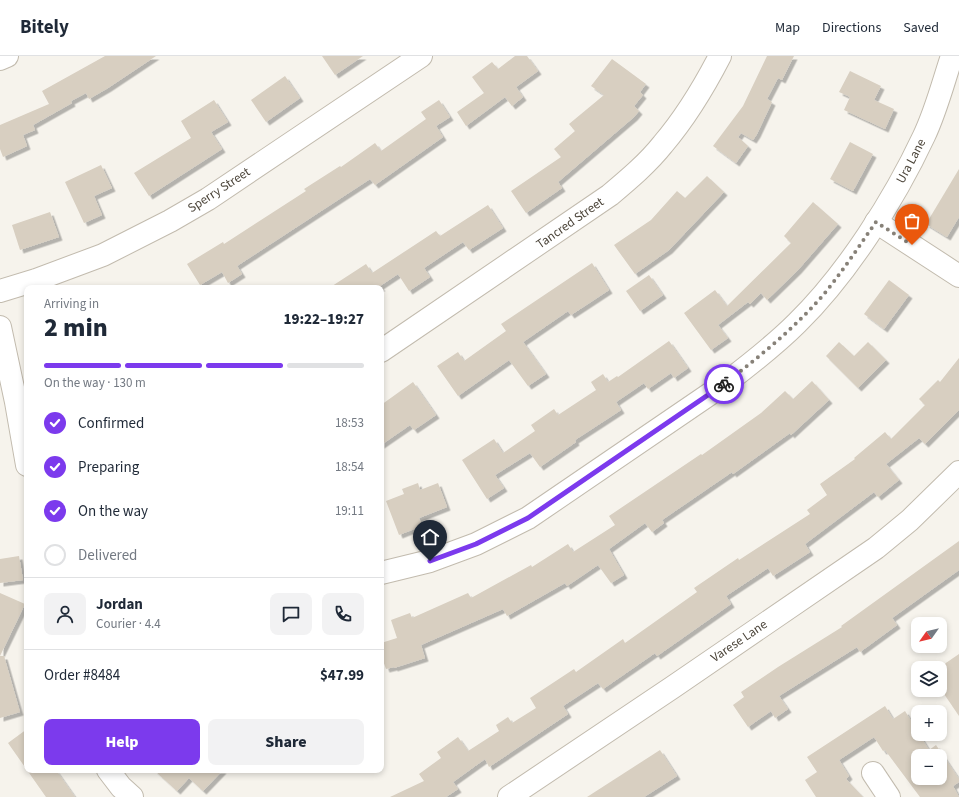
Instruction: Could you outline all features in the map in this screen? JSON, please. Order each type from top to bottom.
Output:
[{"type":"street","points":[[0,58],[7,56]]},
{"type":"street","name":"Sperry Street","points":[[0,291],[36,280],[103,255],[170,221],[208,199],[421,56]]},
{"type":"street","name":"Tancred Street","points":[[384,350],[610,195],[638,171],[663,145],[706,83],[720,56]]},
{"type":"street","name":"Ura Lane","points":[[384,573],[430,561],[476,544],[528,518],[723,385],[754,362],[797,323],[823,295],[850,260],[900,183],[925,136],[938,103],[952,56]]},
{"type":"street","points":[[876,222],[959,276]]},
{"type":"street","points":[[0,327],[24,449]]},
{"type":"street","name":"Varese Lane","points":[[509,797],[876,548],[910,520],[959,472]]},
{"type":"street","points":[[110,773],[121,787],[132,797]]},
{"type":"street","points":[[873,773],[889,797]]},
{"type":"building","points":[[105,56],[156,56],[89,99],[86,93],[71,101],[72,103],[33,125],[35,130],[23,135],[27,146],[3,157],[0,149],[0,125],[49,104],[42,91]]},
{"type":"building","points":[[322,56],[363,56],[335,75]]},
{"type":"building","points":[[515,56],[527,56],[538,71],[516,87],[523,97],[512,106],[505,97],[466,126],[457,112],[484,93],[472,77],[492,62],[498,69]]},
{"type":"building","points":[[767,56],[794,56],[782,80],[778,78],[767,99],[772,102],[753,140],[741,133],[738,137],[748,146],[736,163],[713,146],[743,106]]},
{"type":"building","points":[[612,59],[646,84],[640,92],[643,95],[634,106],[639,111],[634,117],[558,182],[562,188],[526,213],[511,191],[561,157],[554,149],[575,131],[569,124],[604,95],[591,86]]},
{"type":"building","points":[[850,71],[881,86],[874,100],[894,109],[885,129],[844,110],[850,97],[839,92]]},
{"type":"building","points":[[285,76],[300,98],[266,122],[251,100]]},
{"type":"building","points":[[214,100],[228,122],[211,132],[222,149],[149,196],[134,173],[191,138],[181,121]]},
{"type":"building","points":[[439,100],[450,117],[436,126],[443,137],[375,185],[370,179],[237,266],[242,274],[228,283],[222,272],[200,285],[187,264],[223,242],[224,244],[306,191],[304,189],[340,166],[341,167],[375,143],[381,151],[426,119],[421,112]]},
{"type":"building","points":[[850,142],[873,154],[853,191],[830,179]]},
{"type":"building","points":[[101,165],[112,188],[94,196],[102,215],[84,223],[65,182]]},
{"type":"building","points":[[959,169],[959,217],[947,237],[926,224]]},
{"type":"building","points":[[707,176],[724,192],[669,250],[635,274],[614,245],[651,220],[677,191],[685,198]]},
{"type":"building","points":[[813,202],[838,224],[798,270],[767,300],[761,293],[750,304],[748,302],[718,325],[728,338],[711,350],[684,313],[715,290],[727,306],[791,243],[784,236]]},
{"type":"building","points":[[488,205],[503,228],[469,250],[463,242],[424,268],[430,277],[409,291],[398,274],[382,285],[334,285],[366,264],[372,273],[436,231],[440,236]]},
{"type":"building","points":[[50,212],[59,237],[20,250],[12,225]]},
{"type":"building","points":[[592,263],[609,290],[571,315],[568,311],[523,342],[546,374],[528,386],[509,360],[458,396],[437,366],[458,352],[464,361],[506,331],[501,324]]},
{"type":"building","points":[[649,275],[663,295],[640,311],[626,291]]},
{"type":"building","points":[[889,280],[909,295],[884,329],[864,314]]},
{"type":"building","points":[[669,341],[688,368],[674,378],[671,373],[648,389],[644,383],[616,402],[621,410],[575,440],[576,442],[540,467],[530,453],[495,475],[504,488],[487,499],[462,460],[494,439],[503,453],[535,431],[531,425],[554,409],[558,415],[596,390],[591,382],[603,374],[608,382],[617,376],[618,377]]},
{"type":"building","points":[[839,342],[854,356],[868,342],[886,360],[858,388],[826,356]]},
{"type":"building","points":[[959,358],[959,410],[925,444],[919,438],[886,464],[899,480],[878,497],[874,492],[805,544],[810,552],[773,576],[768,568],[726,596],[731,604],[657,656],[655,653],[603,689],[598,683],[563,706],[568,714],[489,767],[485,759],[453,782],[458,789],[446,797],[390,797],[424,781],[419,774],[441,758],[437,752],[458,737],[468,751],[499,731],[496,725],[508,717],[512,723],[536,708],[530,698],[574,669],[576,672],[623,639],[625,643],[697,592],[694,588],[738,558],[739,560],[810,514],[807,510],[827,495],[820,484],[855,459],[854,458],[885,432],[891,439],[925,405],[919,399],[938,380],[940,382]]},
{"type":"building","points":[[812,381],[829,400],[791,435],[790,433],[733,474],[732,472],[662,520],[664,523],[652,532],[645,523],[609,549],[624,575],[611,583],[598,565],[567,586],[565,583],[507,616],[503,609],[421,645],[425,658],[394,668],[386,669],[384,663],[384,642],[397,638],[391,620],[410,613],[412,618],[468,593],[471,598],[531,565],[532,567],[568,544],[573,552],[615,525],[609,516],[701,454],[702,455],[761,413],[785,391],[793,399]]},
{"type":"building","points":[[413,382],[436,415],[414,430],[410,425],[384,443],[384,403]]},
{"type":"building","points":[[418,483],[420,490],[438,483],[447,507],[419,518],[422,526],[399,535],[386,501],[404,494],[402,489]]},
{"type":"building","points":[[959,541],[959,570],[892,618],[897,625],[860,652],[857,647],[779,696],[788,709],[775,718],[771,711],[748,727],[733,705],[744,697],[741,692],[842,627],[841,626]]},
{"type":"building","points":[[19,556],[23,580],[0,583],[0,559]]},
{"type":"building","points":[[0,593],[24,604],[24,606],[0,656]]},
{"type":"building","points":[[959,654],[959,716],[946,697],[947,662]]},
{"type":"building","points":[[0,656],[4,656],[20,712],[0,718]]},
{"type":"building","points":[[885,706],[893,719],[905,711],[911,721],[911,741],[923,741],[928,749],[911,749],[911,785],[885,750],[883,751],[874,737],[839,760],[849,776],[846,779],[863,797],[816,797],[805,780],[817,772],[807,757]]},
{"type":"building","points":[[24,731],[24,766],[8,743]]},
{"type":"building","points":[[936,745],[939,749],[930,749]]},
{"type":"building","points":[[660,750],[677,776],[644,797],[587,797]]},
{"type":"building","points":[[947,761],[959,779],[959,782],[953,786],[959,797],[920,797],[911,785],[947,785]]},
{"type":"building","points":[[29,773],[58,773],[75,797],[46,797]]},
{"type":"building","points":[[157,773],[220,773],[203,791],[189,778],[177,791]]},
{"type":"way so far","points":[[724,384],[754,362],[797,323],[823,295],[850,260],[876,222],[912,245]]},
{"type":"route","points":[[430,561],[476,544],[528,518],[724,384]]}]
